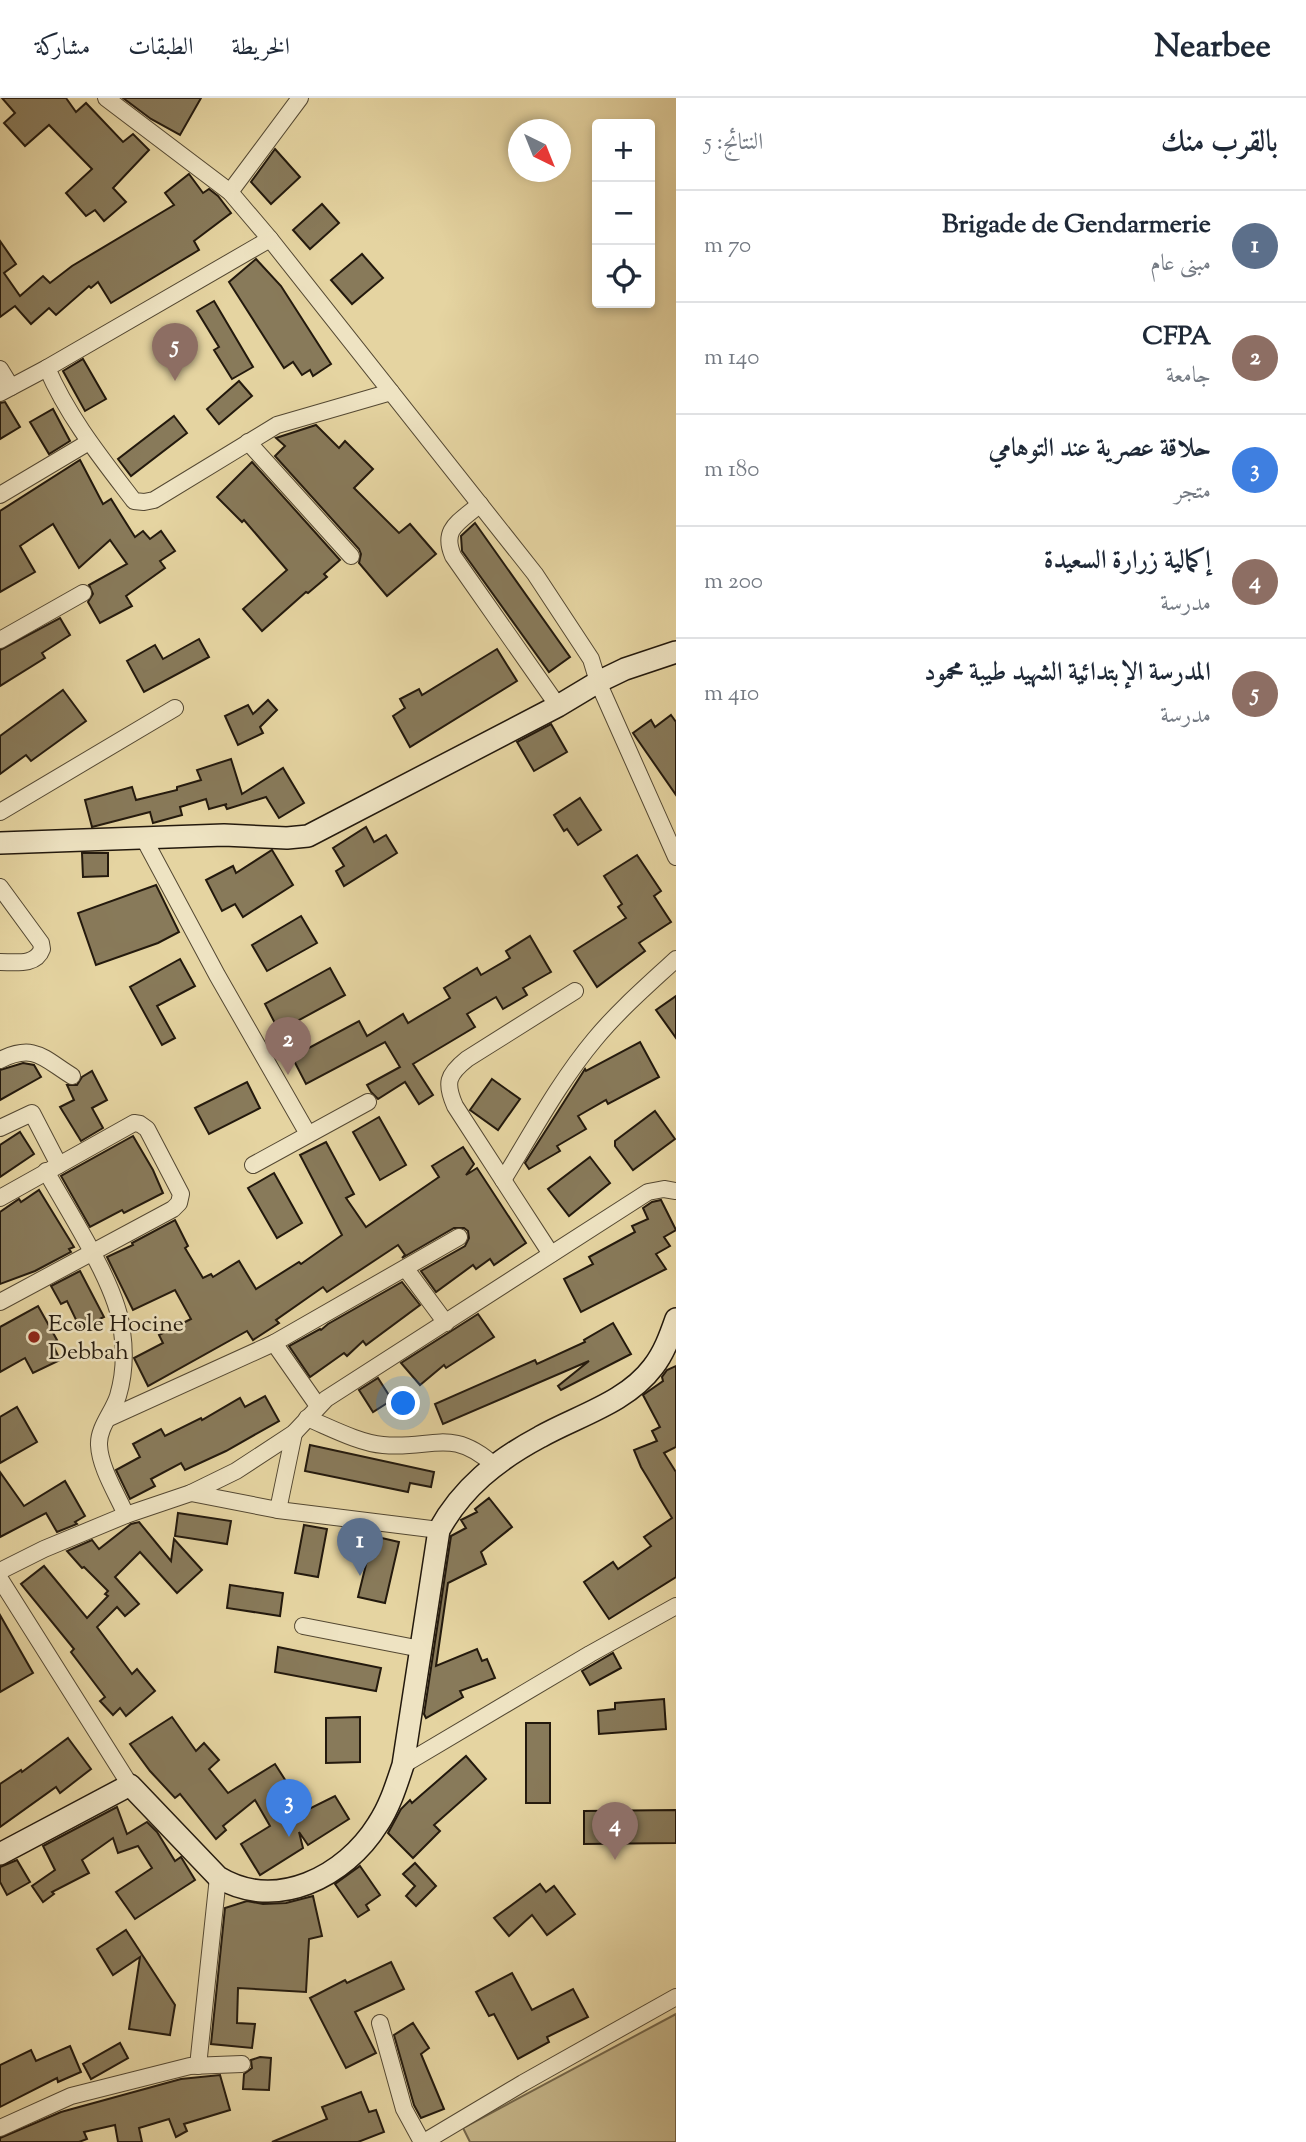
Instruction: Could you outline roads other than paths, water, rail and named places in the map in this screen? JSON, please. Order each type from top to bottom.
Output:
[{"type":"main road","points":[[0,844],[224,835],[287,838],[308,836],[558,706],[598,682],[625,669],[676,652]]},
{"type":"main road","points":[[0,1854],[130,1785],[218,1877],[230,1885],[255,1893],[275,1892],[298,1887],[339,1866],[361,1847],[378,1825],[392,1799],[403,1765],[439,1530],[452,1507],[471,1485],[495,1466],[539,1437],[601,1407],[634,1387],[653,1368],[666,1347],[676,1319]]},
{"type":"street","points":[[106,98],[230,192],[535,575],[592,659],[598,682],[676,857]]},
{"type":"street","points":[[230,192],[300,98]]},
{"type":"street","points":[[0,369],[5,390],[270,239]]},
{"type":"street","points":[[47,368],[89,442],[134,501],[144,502],[154,500],[248,442],[289,421],[391,391]]},
{"type":"street","points":[[0,495],[89,442]]},
{"type":"street","points":[[248,442],[351,556]]},
{"type":"street","points":[[480,504],[451,530],[447,537],[448,545],[558,706]]},
{"type":"street","points":[[0,640],[83,593]]},
{"type":"street","points":[[0,812],[175,708]]},
{"type":"street","points":[[144,839],[217,975],[308,1134]]},
{"type":"street","points":[[0,887],[41,943],[42,949],[36,959],[29,962],[0,962]]},
{"type":"street","points":[[503,1180],[544,1113],[594,1040],[676,960]]},
{"type":"street","points":[[551,1254],[455,1106],[449,1091],[449,1080],[456,1068],[467,1059],[575,991]]},
{"type":"street","points":[[0,1060],[15,1053],[32,1051],[72,1076]]},
{"type":"street","points":[[253,1165],[368,1102]]},
{"type":"street","points":[[0,1128],[32,1113],[52,1168],[115,1301],[123,1334],[121,1385],[109,1418],[99,1434],[99,1448],[126,1515]]},
{"type":"street","points":[[0,1198],[134,1123],[147,1129],[181,1195],[179,1203],[173,1209],[0,1303]]},
{"type":"street","points":[[0,1571],[44,1549],[126,1515],[191,1493],[236,1471],[294,1433],[318,1406],[648,1192],[664,1189],[676,1191]]},
{"type":"street","points":[[109,1418],[274,1343],[458,1237]]},
{"type":"street","points":[[406,1269],[446,1323]]},
{"type":"street","points":[[274,1343],[318,1406]]},
{"type":"street","points":[[306,1418],[370,1443],[385,1446],[439,1442],[467,1446],[495,1466]]},
{"type":"street","points":[[278,1510],[294,1433]]},
{"type":"street","points":[[191,1493],[278,1510],[439,1530]]},
{"type":"street","points":[[0,1579],[130,1785]]},
{"type":"street","points":[[403,1765],[676,1606]]},
{"type":"street","points":[[303,1626],[421,1649]]},
{"type":"street","points":[[198,2066],[218,1877]]},
{"type":"street","points":[[380,2023],[404,2109],[423,2142],[676,1997]]},
{"type":"street","points":[[0,2128],[71,2096],[198,2066],[242,2064]]},
{"type":"place","name":"المدرسة الإبتدائية الشهيد طيبة محمود","points":[[175,381]]},
{"type":"place","name":"CFPA","points":[[288,1075]]},
{"type":"place","name":"Ecole Hocine Debbah","points":[[34,1337]]},
{"type":"place","name":"Brigade de Gendarmerie","points":[[360,1576]]},
{"type":"place","name":"حلاقة عصرية عند التوهامي","points":[[289,1837]]},
{"type":"place","name":"إكمالية زرارة السعيدة","points":[[615,1860]]}]
